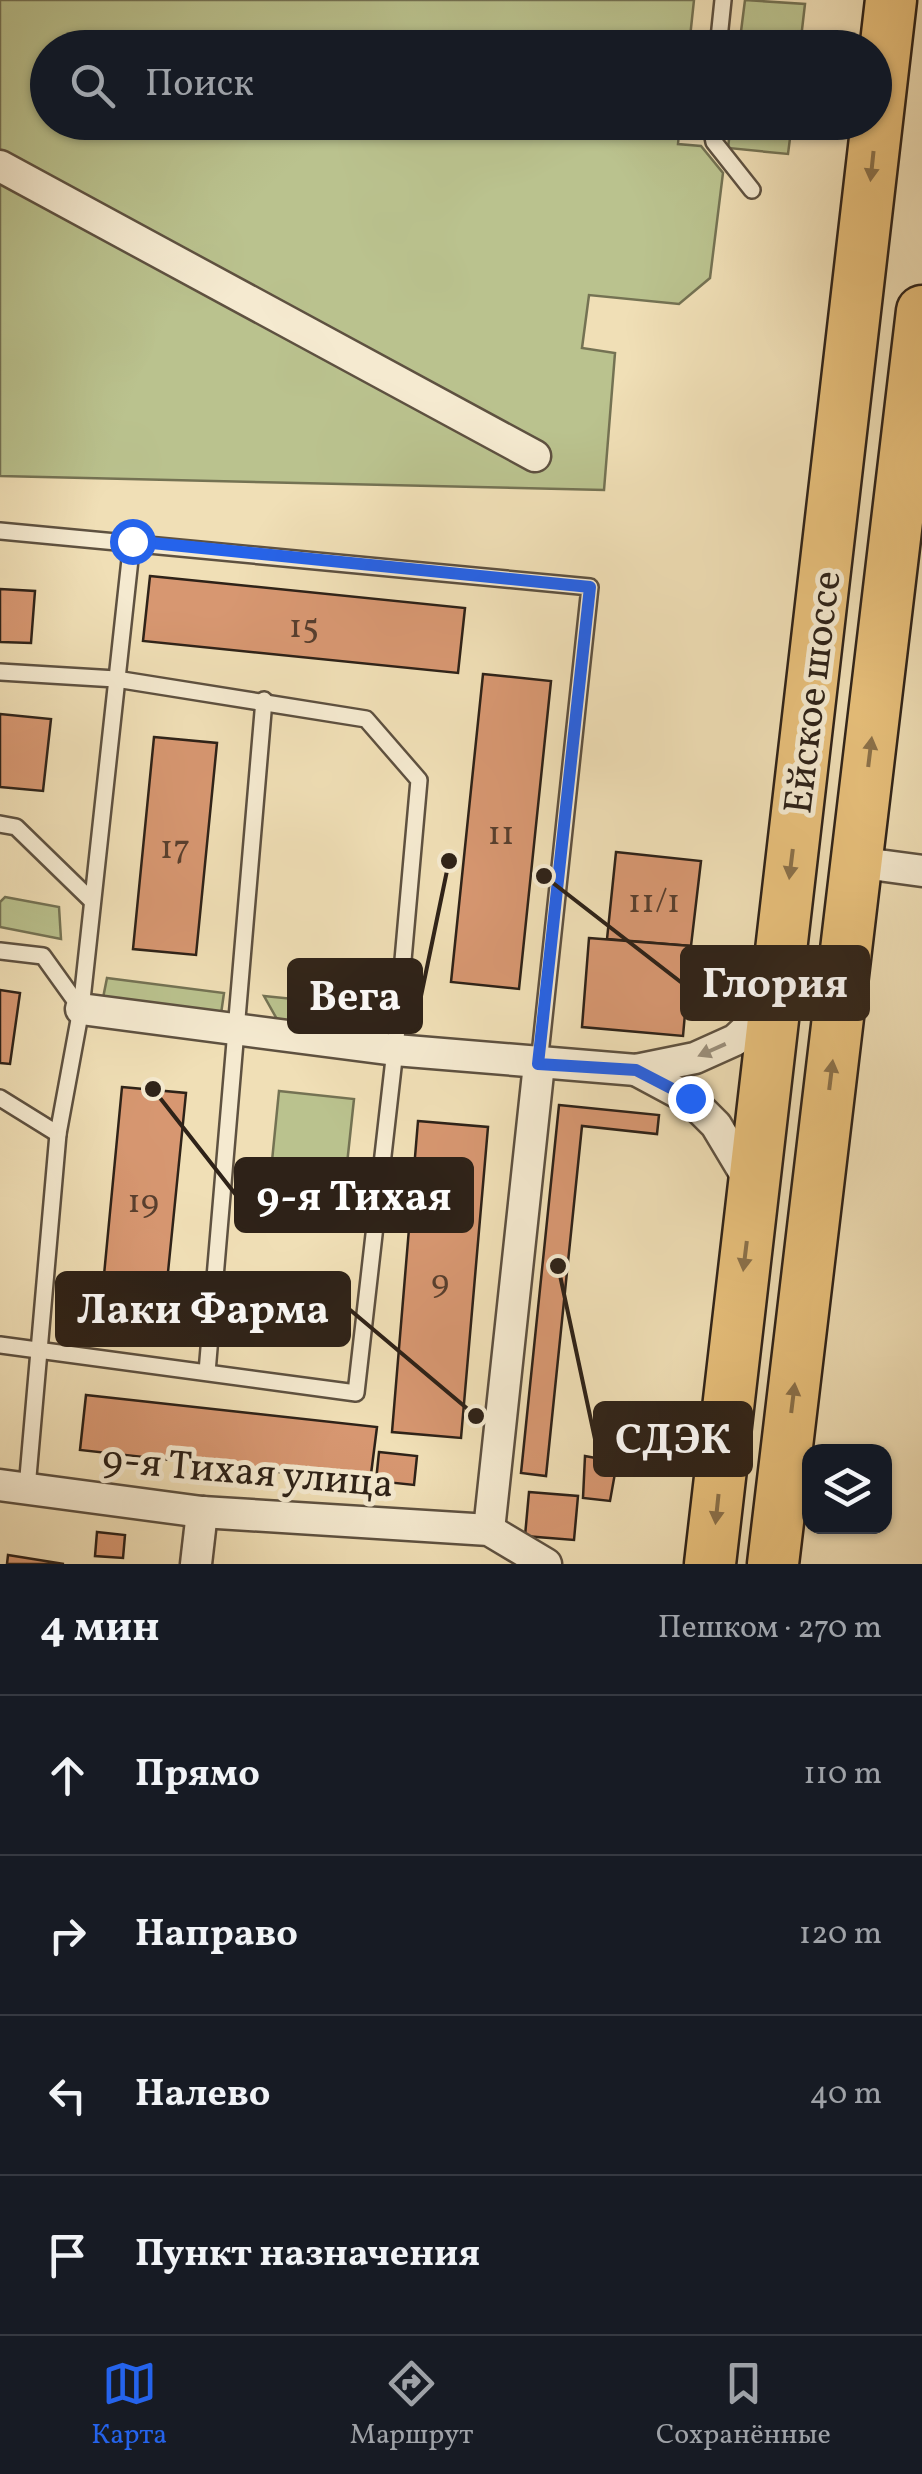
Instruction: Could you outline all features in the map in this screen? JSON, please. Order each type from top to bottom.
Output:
[{"type":"main road","name":"Ейское шоссе","points":[[888,30],[891,0]]},
{"type":"main road","name":"Ейское шоссе","points":[[710,1564],[875,140]]},
{"type":"main road","name":"Ейское шоссе","points":[[773,1564],[922,311]]},
{"type":"street","points":[[0,166],[535,456]]},
{"type":"street","points":[[856,862],[922,871]]},
{"type":"street","points":[[81,1009],[395,1050],[636,1070],[695,1058],[736,1040],[774,1004]]},
{"type":"street","points":[[538,1064],[488,1530],[546,1564]]},
{"type":"street","points":[[636,1070],[690,1098],[716,1125],[753,1187]]},
{"type":"street","name":"9-я Тихая улица","points":[[14,1486],[202,1512],[488,1530]]},
{"type":"street","points":[[196,1564],[202,1512]]},
{"type":"lane","points":[[720,30],[723,0]]},
{"type":"lane","points":[[714,140],[752,190]]},
{"type":"lane","points":[[0,531],[590,587],[538,1064]]},
{"type":"lane","points":[[14,1486],[38,1351],[58,1134],[81,1009],[132,541]]},
{"type":"lane","points":[[0,672],[116,679],[366,719],[419,780],[395,1050],[356,1393],[0,1345]]},
{"type":"lane","points":[[208,1372],[264,700]]},
{"type":"lane","points":[[0,824],[16,827],[91,900]]},
{"type":"lane","points":[[0,951],[44,956],[81,1009]]},
{"type":"lane","points":[[0,1098],[58,1134]]},
{"type":"green space","points":[[0,0],[694,0],[691,30],[30,30],[30,140],[678,140],[678,144],[701,146],[723,173],[710,278],[679,304],[589,295],[582,348],[615,353],[604,490],[0,476]]},
{"type":"green space","points":[[745,0],[805,4],[802,30],[741,30]]},
{"type":"green space","points":[[729,140],[790,140],[788,154],[728,148]]},
{"type":"green space","points":[[5,897],[59,907],[61,939],[0,927],[0,902]]},
{"type":"green space","points":[[107,978],[224,993],[221,1014],[103,998]]},
{"type":"green space","points":[[264,996],[373,1007],[368,1037],[278,1021]]},
{"type":"green space","points":[[279,1091],[354,1099],[341,1220],[267,1211]]},
{"type":"building","points":[[150,576],[465,608],[458,673],[143,641]]},
{"type":"building","points":[[0,589],[35,591],[31,643],[0,642]]},
{"type":"building","points":[[483,674],[551,681],[519,989],[451,982]]},
{"type":"building","points":[[0,714],[51,719],[43,791],[0,787]]},
{"type":"building","points":[[154,737],[217,743],[196,955],[133,949]]},
{"type":"building","points":[[616,852],[701,861],[691,946],[607,939]]},
{"type":"building","points":[[589,938],[691,946],[683,1036],[582,1027]]},
{"type":"building","points":[[0,990],[20,993],[10,1064],[0,1063]]},
{"type":"building","points":[[122,1087],[186,1093],[165,1302],[102,1296]]},
{"type":"building","points":[[559,1105],[659,1115],[657,1134],[582,1126],[546,1476],[521,1473]]},
{"type":"building","points":[[418,1121],[488,1127],[461,1438],[392,1432]]},
{"type":"building","points":[[86,1395],[377,1427],[370,1482],[80,1450]]},
{"type":"building","points":[[379,1452],[417,1456],[414,1485],[376,1481]]},
{"type":"building","points":[[585,1456],[617,1462],[610,1501],[583,1498]]},
{"type":"building","points":[[529,1492],[578,1496],[574,1540],[525,1536]]},
{"type":"building","points":[[97,1532],[125,1535],[123,1558],[95,1556]]},
{"type":"building","points":[[8,1555],[64,1564],[7,1564]]},
{"type":"place","name":"Вега","points":[[449,861]]},
{"type":"place","name":"Глория","points":[[544,876]]},
{"type":"place","name":"9-я Тихая","points":[[153,1089]]},
{"type":"place","name":"СДЭК","points":[[558,1266]]},
{"type":"place","name":"Лаки Фарма","points":[[476,1416]]},
{"type":"route","points":[[132,541],[590,587],[538,1064],[636,1070],[690,1098]]}]
